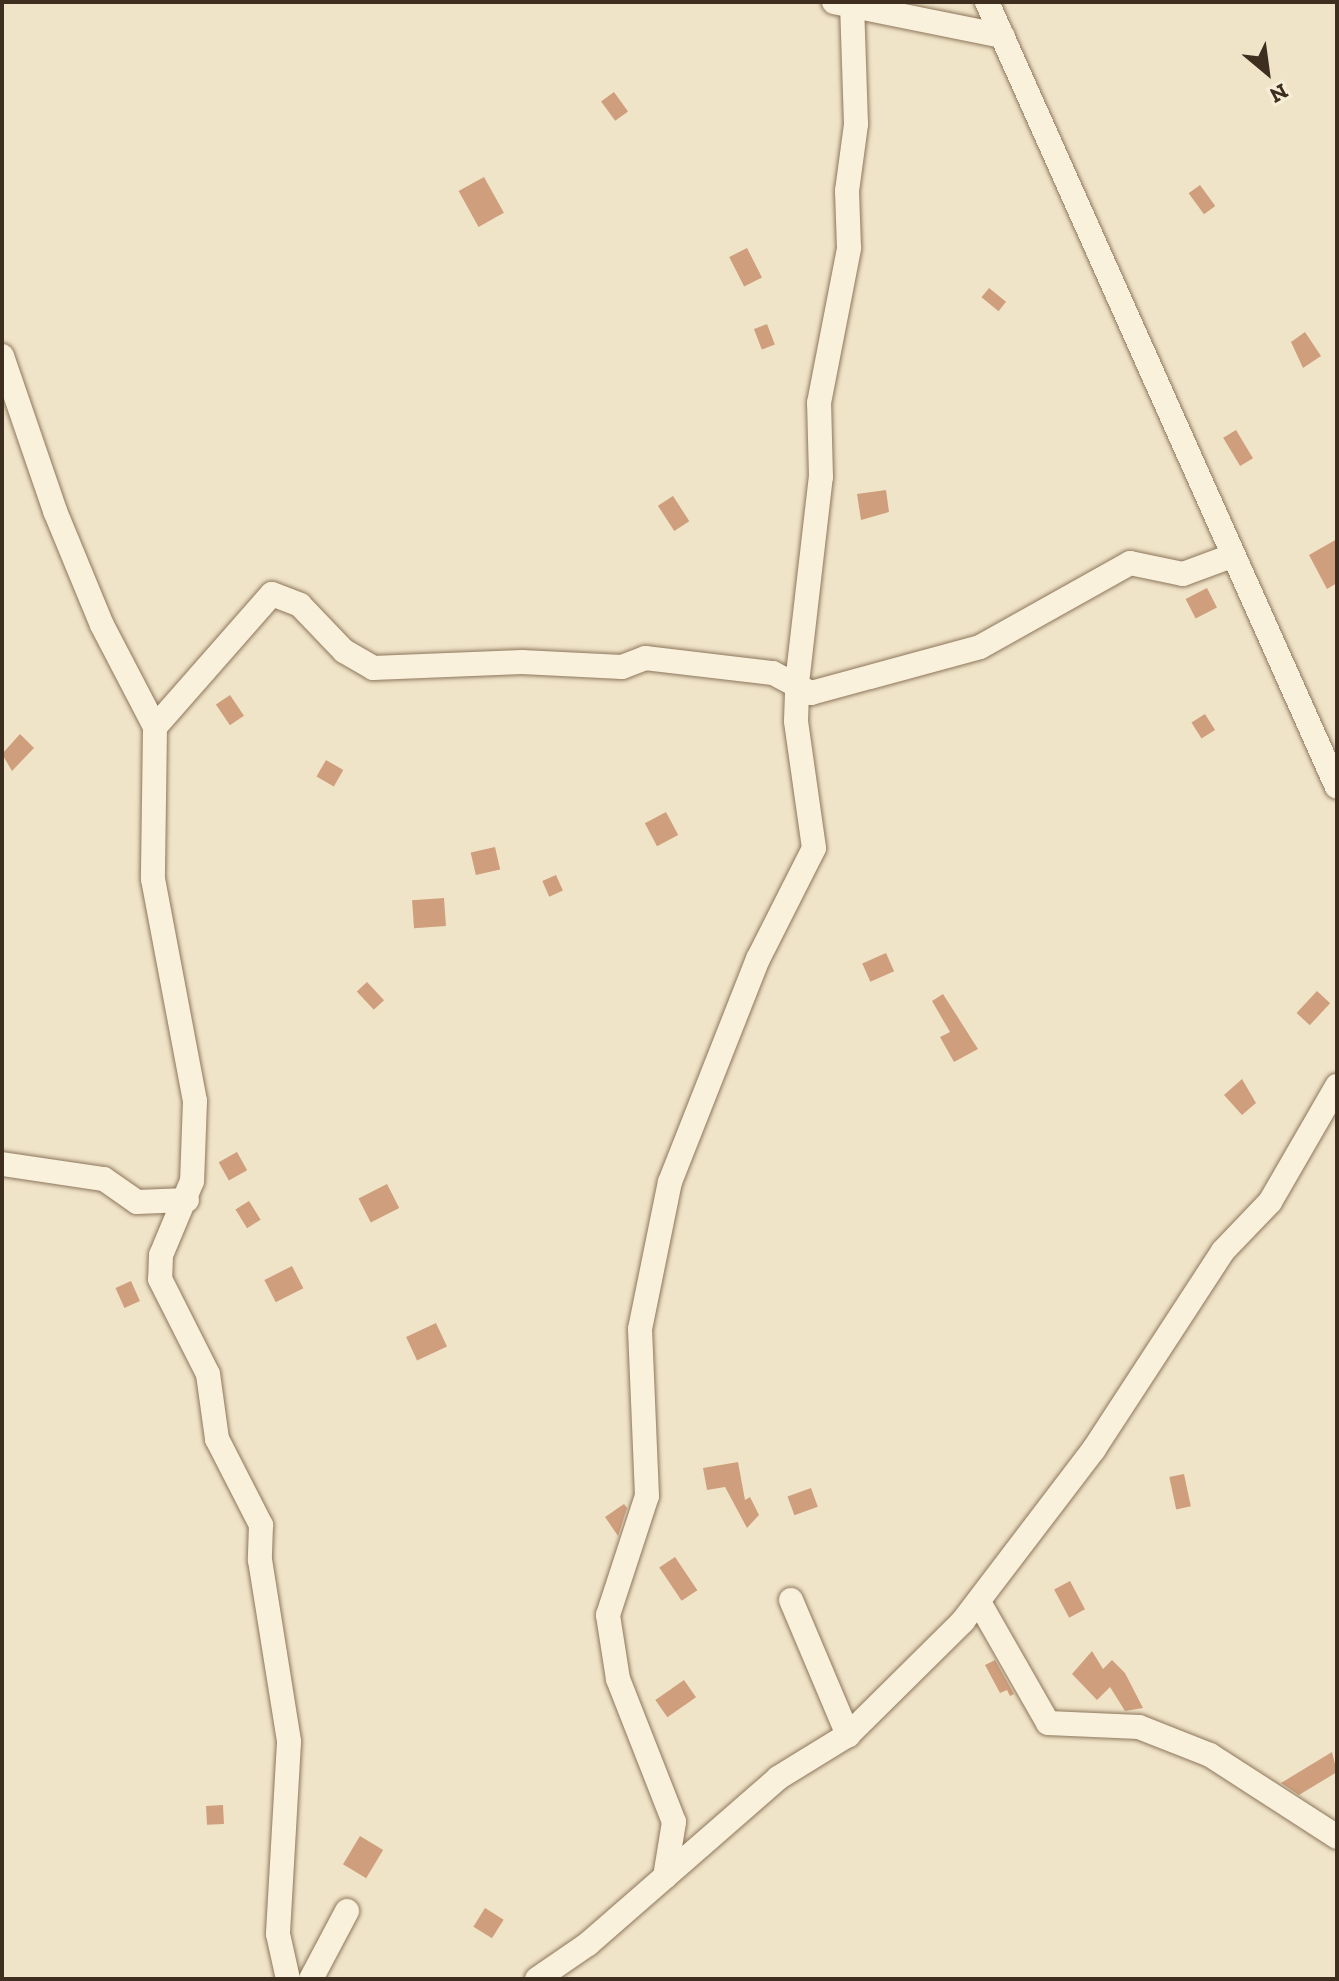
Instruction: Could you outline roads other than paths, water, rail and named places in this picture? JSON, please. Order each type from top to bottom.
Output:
[{"type":"street","points":[[987,2],[1337,787]]},
{"type":"street","points":[[665,1877],[674,1822],[618,1679],[608,1615],[647,1496],[640,1329],[670,1182],[758,959],[814,848],[797,686],[821,477],[819,403],[849,248],[847,191],[856,124],[846,3],[1003,36]]},
{"type":"street","points":[[2,356],[55,511],[102,625],[155,727],[153,879],[195,1101],[187,1200],[161,1255],[160,1279],[208,1374],[217,1439],[261,1525],[260,1560],[289,1742],[278,1934],[288,1979]]},
{"type":"street","points":[[155,727],[272,594],[300,605],[344,651],[373,668],[522,662],[622,667],[645,658],[773,673],[811,693],[980,647],[1130,563],[1183,574],[1234,555]]},
{"type":"street","points":[[537,1979],[665,1877],[778,1778],[848,1735],[979,1602],[1094,1449],[1223,1251],[1270,1202],[1337,1086]]},
{"type":"street","points":[[2,1164],[104,1179],[137,1202],[187,1200]]},
{"type":"street","points":[[791,1600],[848,1735]]},
{"type":"street","points":[[979,1602],[1048,1723],[1139,1727],[1210,1755],[1337,1837]]},
{"type":"street","points":[[311,1979],[347,1911]]}]
